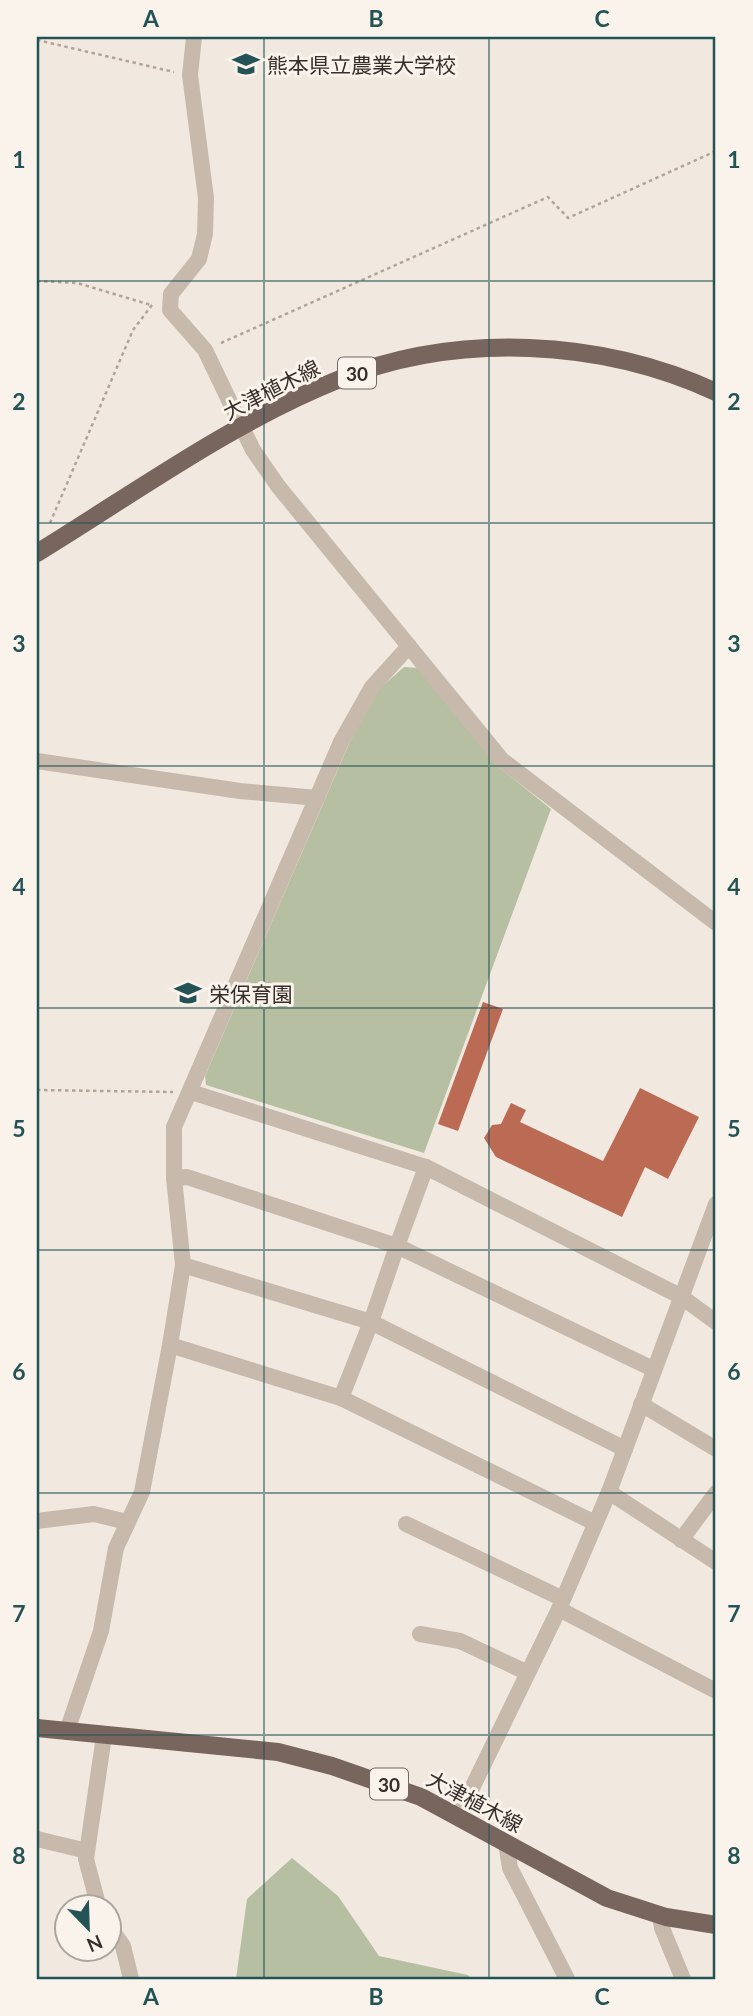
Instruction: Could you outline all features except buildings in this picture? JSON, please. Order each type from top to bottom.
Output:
[{"type":"main road","name":"大津植木線","points":[[38,553],[242,427],[314,390],[363,371],[434,354],[487,349],[537,349],[615,359],[690,380],[716,393]]},
{"type":"main road","name":"大津植木線","points":[[37,1728],[278,1752],[386,1783],[458,1817],[607,1898],[660,1915],[716,1925]]},
{"type":"street","points":[[194,37],[190,75],[206,198],[205,234],[199,259],[171,294],[168,303],[170,310],[205,351],[242,427],[278,486],[502,760],[716,923]]},
{"type":"street","points":[[67,1731],[101,1631],[116,1548],[142,1492],[170,1345],[183,1265],[174,1178],[174,1127],[341,742],[372,687],[409,646]]},
{"type":"street","points":[[37,761],[240,791],[317,798]]},
{"type":"street","points":[[191,1092],[426,1167],[680,1296],[716,1322]]},
{"type":"street","points":[[341,1398],[426,1167]]},
{"type":"street","points":[[174,1178],[187,1177],[397,1246],[653,1369]]},
{"type":"street","points":[[458,1817],[561,1604],[610,1492],[653,1369],[716,1205]]},
{"type":"street","points":[[183,1265],[371,1322],[625,1449]]},
{"type":"street","points":[[170,1345],[341,1398],[595,1523]]},
{"type":"street","points":[[641,1404],[716,1449]]},
{"type":"street","points":[[610,1492],[716,1562]]},
{"type":"street","points":[[681,1540],[716,1493]]},
{"type":"street","points":[[37,1521],[94,1514],[127,1521]]},
{"type":"street","points":[[406,1524],[561,1604],[716,1690]]},
{"type":"street","points":[[420,1634],[460,1641],[526,1672]]},
{"type":"street","points":[[94,1894],[87,1852],[104,1736]]},
{"type":"street","points":[[37,1839],[87,1852]]},
{"type":"street","points":[[506,1843],[510,1868],[568,1979]]},
{"type":"street","points":[[660,1915],[662,1928],[683,1979]]},
{"type":"street","points":[[122,1945],[131,1979]]},
{"type":"path","points":[[37,40],[190,75]]},
{"type":"path","points":[[205,351],[548,197],[568,218],[716,151]]},
{"type":"path","points":[[37,281],[77,283],[152,305],[133,330],[38,553]]},
{"type":"path","points":[[37,1090],[191,1092]]},
{"type":"green space","points":[[404,667],[419,668],[496,765],[551,809],[424,1153],[206,1085],[205,1076],[349,744],[378,690]]},
{"type":"green space","points":[[292,1858],[338,1896],[379,1956],[468,1975],[471,1979],[236,1979],[247,1899]]},
{"type":"place","name":"熊本県立農業大学校","points":[[246,64]]},
{"type":"place","name":"栄保育園","points":[[188,993]]}]
